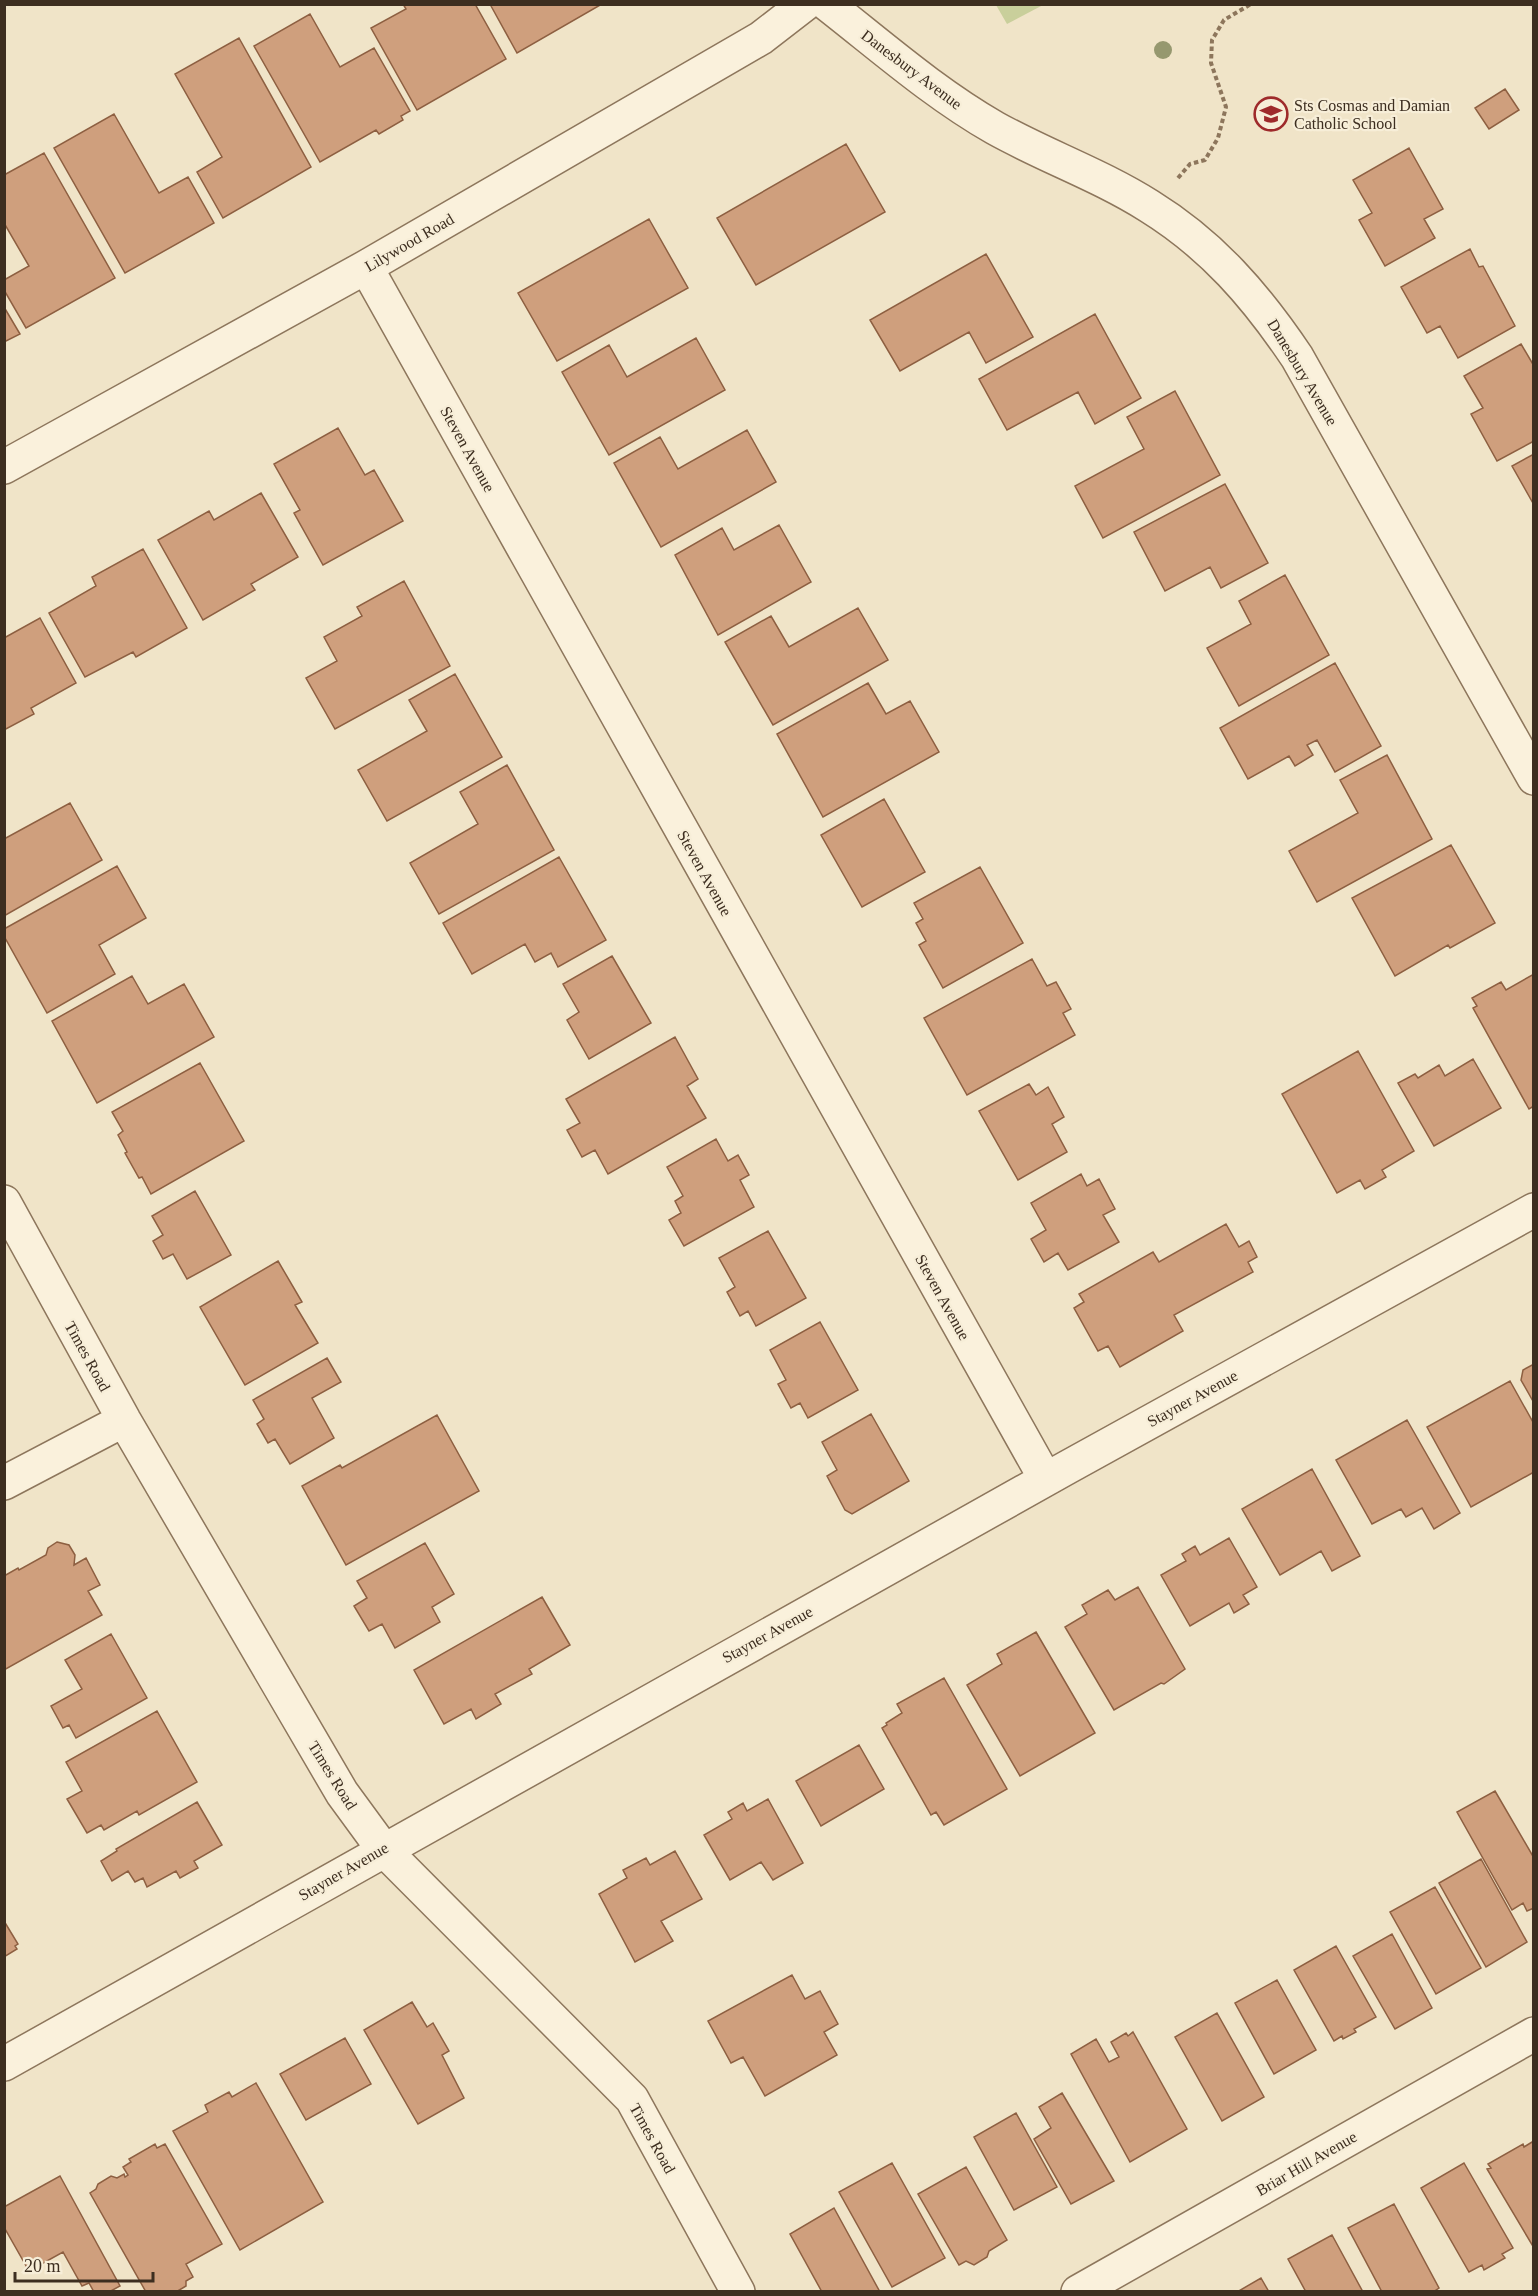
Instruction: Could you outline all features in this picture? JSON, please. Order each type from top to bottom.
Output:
[{"type":"street","name":"Lilywood Road","points":[[4,467],[366,267],[761,38],[805,4]]},
{"type":"street","name":"Danesbury Avenue","points":[[827,4],[909,70],[955,103],[996,128],[1148,205],[1190,233],[1232,274],[1268,314],[1297,357],[1533,778]]},
{"type":"street","name":"Steven Avenue","points":[[366,267],[1045,1479]]},
{"type":"street","name":"Times Road","points":[[4,1202],[124,1420],[342,1793],[383,1849],[632,2099],[738,2292]]},
{"type":"street","name":"Stayner Avenue","points":[[4,2064],[1045,1479],[1533,1210]]},
{"type":"street","points":[[4,1483],[124,1420]]},
{"type":"street","name":"Briar Hill Avenue","points":[[1078,2292],[1533,2034]]},
{"type":"path","points":[[1177,180],[1190,164],[1205,160],[1218,138],[1226,107],[1211,63],[1212,40],[1224,20],[1251,4]]},
{"type":"green space","points":[[996,5],[1043,5],[1007,24]]},
{"type":"building","points":[[403,4],[475,4],[506,59],[417,110],[371,28],[406,9]]},
{"type":"building","points":[[493,4],[602,4],[517,53],[491,6]]},
{"type":"building","points":[[310,14],[340,67],[374,48],[410,111],[401,116],[403,120],[379,134],[376,130],[320,162],[254,46]]},
{"type":"building","points":[[239,38],[311,167],[223,218],[197,172],[222,157],[175,74]]},
{"type":"building","points":[[1505,89],[1519,110],[1489,129],[1475,108]]},
{"type":"building","points":[[114,114],[159,193],[188,177],[214,223],[125,273],[54,148]]},
{"type":"building","points":[[846,144],[885,212],[756,285],[717,218]]},
{"type":"building","points":[[1409,148],[1443,209],[1424,219],[1435,238],[1385,266],[1359,220],[1372,213],[1353,180]]},
{"type":"building","points":[[44,153],[115,278],[26,328],[4,290],[4,280],[29,266],[4,223],[4,175]]},
{"type":"building","points":[[649,219],[688,288],[557,361],[518,293]]},
{"type":"building","points":[[1470,249],[1479,267],[1483,266],[1515,326],[1458,358],[1440,326],[1427,333],[1401,287]]},
{"type":"building","points":[[986,254],[1033,337],[986,363],[969,332],[900,371],[870,320]]},
{"type":"building","points":[[4,307],[20,334],[4,342]]},
{"type":"building","points":[[1095,314],[1141,398],[1095,424],[1078,392],[1007,430],[979,379]]},
{"type":"building","points":[[696,338],[725,390],[609,455],[562,372],[609,345],[627,377]]},
{"type":"building","points":[[1521,344],[1534,366],[1534,441],[1497,461],[1471,414],[1483,408],[1464,376]]},
{"type":"building","points":[[1175,391],[1220,475],[1103,538],[1075,486],[1144,449],[1127,417]]},
{"type":"building","points":[[338,428],[365,475],[374,470],[403,521],[323,565],[294,513],[300,510],[274,464]]},
{"type":"building","points":[[747,430],[776,482],[661,547],[614,463],[660,437],[678,469]]},
{"type":"building","points":[[1534,454],[1534,505],[1512,466]]},
{"type":"building","points":[[1225,484],[1268,563],[1221,588],[1210,567],[1165,591],[1134,532]]},
{"type":"building","points":[[261,493],[298,557],[251,584],[255,590],[203,620],[158,540],[209,511],[214,520]]},
{"type":"building","points":[[779,525],[811,582],[718,635],[675,555],[722,528],[734,550]]},
{"type":"building","points":[[143,549],[187,628],[136,657],[133,652],[85,677],[49,613],[96,586],[92,577]]},
{"type":"building","points":[[1285,575],[1329,655],[1239,706],[1207,648],[1251,624],[1239,601]]},
{"type":"building","points":[[404,581],[450,666],[335,729],[306,678],[337,661],[324,637],[362,616],[357,607]]},
{"type":"building","points":[[858,608],[888,660],[773,725],[725,642],[771,616],[789,647]]},
{"type":"building","points":[[40,618],[76,683],[31,708],[34,714],[4,730],[4,638]]},
{"type":"building","points":[[1335,663],[1381,746],[1335,772],[1317,740],[1307,745],[1313,755],[1295,766],[1289,756],[1248,779],[1220,728]]},
{"type":"building","points":[[455,674],[502,757],[387,821],[358,770],[427,731],[409,700]]},
{"type":"building","points":[[868,683],[886,714],[910,701],[939,752],[823,817],[777,734]]},
{"type":"building","points":[[1387,755],[1432,839],[1317,902],[1289,851],[1358,813],[1340,780]]},
{"type":"building","points":[[507,765],[554,850],[439,914],[410,863],[478,824],[460,792]]},
{"type":"building","points":[[884,799],[925,872],[862,907],[821,835]]},
{"type":"building","points":[[70,803],[102,860],[4,916],[4,839]]},
{"type":"building","points":[[1451,845],[1495,923],[1450,948],[1448,945],[1395,976],[1352,898]]},
{"type":"building","points":[[559,857],[606,940],[558,967],[551,953],[535,962],[525,944],[472,974],[443,923]]},
{"type":"building","points":[[117,866],[146,918],[99,945],[115,974],[47,1013],[4,936],[4,929]]},
{"type":"building","points":[[980,867],[1023,943],[943,988],[919,945],[926,941],[916,923],[923,919],[914,903]]},
{"type":"building","points":[[612,956],[651,1023],[589,1059],[567,1020],[579,1012],[563,984]]},
{"type":"building","points":[[1032,959],[1047,986],[1056,982],[1071,1009],[1063,1013],[1075,1035],[967,1095],[924,1018]]},
{"type":"building","points":[[1534,974],[1534,1106],[1529,1109],[1473,1008],[1477,1006],[1472,998],[1501,982],[1506,990]]},
{"type":"building","points":[[132,976],[148,1004],[184,984],[214,1037],[97,1103],[52,1021]]},
{"type":"building","points":[[675,1037],[698,1079],[687,1086],[706,1118],[608,1174],[595,1150],[582,1157],[567,1130],[580,1123],[566,1099]]},
{"type":"building","points":[[1358,1051],[1414,1151],[1382,1170],[1386,1177],[1365,1189],[1360,1180],[1337,1193],[1282,1094]]},
{"type":"building","points":[[1473,1059],[1501,1108],[1434,1146],[1398,1083],[1415,1074],[1418,1078],[1439,1065],[1445,1076]]},
{"type":"building","points":[[200,1063],[244,1141],[151,1194],[125,1153],[127,1152],[118,1135],[123,1131],[112,1112]]},
{"type":"building","points":[[1029,1084],[1036,1095],[1048,1087],[1064,1117],[1052,1124],[1067,1152],[1018,1180],[979,1111]]},
{"type":"building","points":[[716,1139],[728,1161],[738,1155],[749,1175],[740,1180],[754,1207],[684,1246],[669,1220],[681,1213],[675,1201],[683,1196],[667,1167]]},
{"type":"building","points":[[1081,1174],[1087,1186],[1099,1179],[1115,1209],[1103,1215],[1119,1242],[1068,1270],[1058,1253],[1044,1262],[1031,1239],[1046,1230],[1031,1203]]},
{"type":"building","points":[[195,1191],[231,1255],[187,1279],[173,1254],[163,1259],[153,1241],[163,1235],[152,1216]]},
{"type":"building","points":[[1226,1224],[1239,1247],[1249,1241],[1257,1257],[1248,1262],[1253,1272],[1174,1315],[1183,1331],[1120,1367],[1108,1346],[1098,1351],[1074,1308],[1084,1302],[1079,1294],[1153,1252],[1159,1262]]},
{"type":"building","points":[[768,1231],[806,1298],[756,1326],[748,1311],[740,1316],[727,1292],[735,1287],[719,1258]]},
{"type":"building","points":[[278,1261],[302,1302],[295,1305],[318,1343],[245,1385],[200,1307]]},
{"type":"building","points":[[820,1322],[858,1390],[808,1418],[800,1403],[791,1408],[778,1384],[786,1380],[770,1350]]},
{"type":"building","points":[[327,1358],[341,1382],[312,1398],[334,1438],[290,1464],[275,1439],[268,1443],[257,1424],[264,1419],[253,1400]]},
{"type":"building","points":[[1534,1364],[1534,1403],[1521,1380],[1523,1370]]},
{"type":"building","points":[[1510,1381],[1534,1424],[1534,1472],[1471,1507],[1427,1427]]},
{"type":"building","points":[[871,1414],[909,1481],[852,1514],[845,1510],[827,1476],[837,1470],[822,1442]]},
{"type":"building","points":[[437,1415],[479,1491],[346,1565],[302,1486],[340,1465],[342,1468]]},
{"type":"building","points":[[1407,1420],[1460,1513],[1434,1529],[1422,1508],[1406,1517],[1401,1509],[1372,1524],[1336,1460]]},
{"type":"building","points":[[1312,1469],[1360,1556],[1332,1571],[1321,1551],[1280,1575],[1242,1509]]},
{"type":"building","points":[[1229,1538],[1257,1587],[1243,1595],[1249,1604],[1234,1613],[1229,1603],[1190,1626],[1161,1575],[1186,1561],[1182,1554],[1195,1546],[1200,1555]]},
{"type":"building","points":[[57,1542],[69,1545],[75,1555],[74,1565],[86,1558],[100,1585],[88,1591],[102,1615],[4,1670],[4,1576],[46,1555],[48,1548]]},
{"type":"building","points":[[425,1543],[454,1594],[432,1607],[440,1622],[395,1648],[382,1624],[369,1631],[354,1606],[367,1598],[357,1581]]},
{"type":"building","points":[[1138,1587],[1185,1669],[1164,1684],[1161,1683],[1114,1710],[1065,1627],[1087,1614],[1082,1605],[1108,1590],[1115,1600]]},
{"type":"building","points":[[542,1597],[570,1645],[529,1669],[532,1674],[495,1694],[501,1704],[476,1719],[471,1709],[444,1724],[414,1670]]},
{"type":"building","points":[[1036,1632],[1095,1733],[1020,1776],[967,1685],[1002,1664],[997,1654]]},
{"type":"building","points":[[111,1634],[147,1698],[76,1738],[69,1725],[63,1728],[51,1706],[82,1689],[65,1660]]},
{"type":"building","points":[[944,1678],[1007,1789],[944,1825],[936,1812],[931,1815],[882,1728],[902,1713],[897,1704]]},
{"type":"building","points":[[157,1711],[197,1782],[139,1815],[137,1811],[104,1830],[101,1825],[87,1833],[67,1799],[82,1791],[66,1762]]},
{"type":"building","points":[[859,1745],[884,1789],[821,1826],[796,1781]]},
{"type":"building","points":[[1495,1791],[1534,1858],[1534,1908],[1527,1911],[1523,1903],[1512,1910],[1457,1812]]},
{"type":"building","points":[[768,1799],[803,1863],[773,1880],[761,1862],[730,1880],[704,1835],[732,1819],[728,1812],[743,1803],[747,1811]]},
{"type":"building","points":[[197,1802],[222,1845],[194,1861],[198,1868],[180,1878],[176,1871],[147,1887],[143,1878],[135,1882],[128,1871],[112,1881],[101,1861],[117,1851],[116,1849]]},
{"type":"building","points":[[675,1851],[702,1899],[661,1921],[673,1941],[635,1962],[599,1894],[627,1878],[623,1870],[646,1858],[650,1865]]},
{"type":"building","points":[[1481,1859],[1527,1942],[1486,1967],[1439,1883]]},
{"type":"building","points":[[1435,1887],[1481,1968],[1436,1994],[1390,1912]]},
{"type":"building","points":[[4,1921],[18,1944],[15,1946],[17,1949],[4,1957]]},
{"type":"building","points":[[1392,1934],[1432,2008],[1395,2029],[1353,1956]]},
{"type":"building","points":[[1336,1946],[1376,2017],[1354,2029],[1356,2032],[1334,2041],[1294,1970]]},
{"type":"building","points":[[792,1975],[805,1999],[820,1991],[838,2024],[824,2032],[837,2055],[765,2096],[743,2057],[731,2063],[708,2021]]},
{"type":"building","points":[[1277,1980],[1316,2050],[1274,2074],[1235,2003]]},
{"type":"building","points":[[412,2002],[427,2027],[433,2023],[449,2051],[442,2055],[464,2098],[418,2124],[364,2030]]},
{"type":"building","points":[[1217,2013],[1264,2097],[1222,2121],[1175,2037]]},
{"type":"building","points":[[1133,2032],[1187,2129],[1130,2162],[1071,2054],[1096,2039],[1109,2062],[1119,2057],[1111,2042],[1126,2033],[1128,2036]]},
{"type":"building","points":[[345,2038],[371,2084],[306,2120],[280,2074]]},
{"type":"building","points":[[256,2083],[323,2202],[240,2250],[173,2131],[208,2112],[205,2105],[229,2092],[232,2097]]},
{"type":"building","points":[[1062,2093],[1114,2181],[1071,2204],[1034,2139],[1051,2128],[1039,2107]]},
{"type":"building","points":[[1016,2113],[1057,2187],[1014,2210],[974,2137]]},
{"type":"building","points":[[1532,2142],[1534,2144],[1534,2248],[1487,2169],[1491,2168],[1488,2164],[1523,2144],[1524,2147]]},
{"type":"building","points":[[155,2144],[157,2148],[165,2144],[222,2244],[186,2264],[193,2277],[186,2281],[186,2286],[176,2292],[146,2292],[90,2193],[96,2189],[98,2184],[111,2176],[117,2178],[124,2174],[125,2177],[128,2175],[123,2167],[131,2162],[129,2159]]},
{"type":"building","points":[[892,2163],[945,2258],[892,2287],[839,2192]]},
{"type":"building","points":[[1464,2163],[1513,2248],[1502,2254],[1505,2258],[1484,2270],[1482,2265],[1469,2272],[1421,2188]]},
{"type":"building","points":[[966,2167],[1007,2240],[989,2251],[987,2257],[974,2265],[966,2261],[959,2265],[918,2194]]},
{"type":"building","points":[[60,2176],[120,2286],[109,2292],[94,2292],[89,2283],[82,2286],[63,2252],[29,2271],[4,2227],[4,2207]]},
{"type":"building","points":[[1394,2204],[1439,2288],[1433,2292],[1382,2292],[1348,2228]]},
{"type":"building","points":[[834,2208],[880,2292],[822,2292],[790,2234]]},
{"type":"building","points":[[1332,2235],[1363,2292],[1306,2292],[1288,2259]]},
{"type":"building","points":[[1261,2278],[1269,2292],[1237,2292]]},
{"type":"place","name":"Sts Cosmas and Damian Catholic School","points":[[1271,114]]}]
